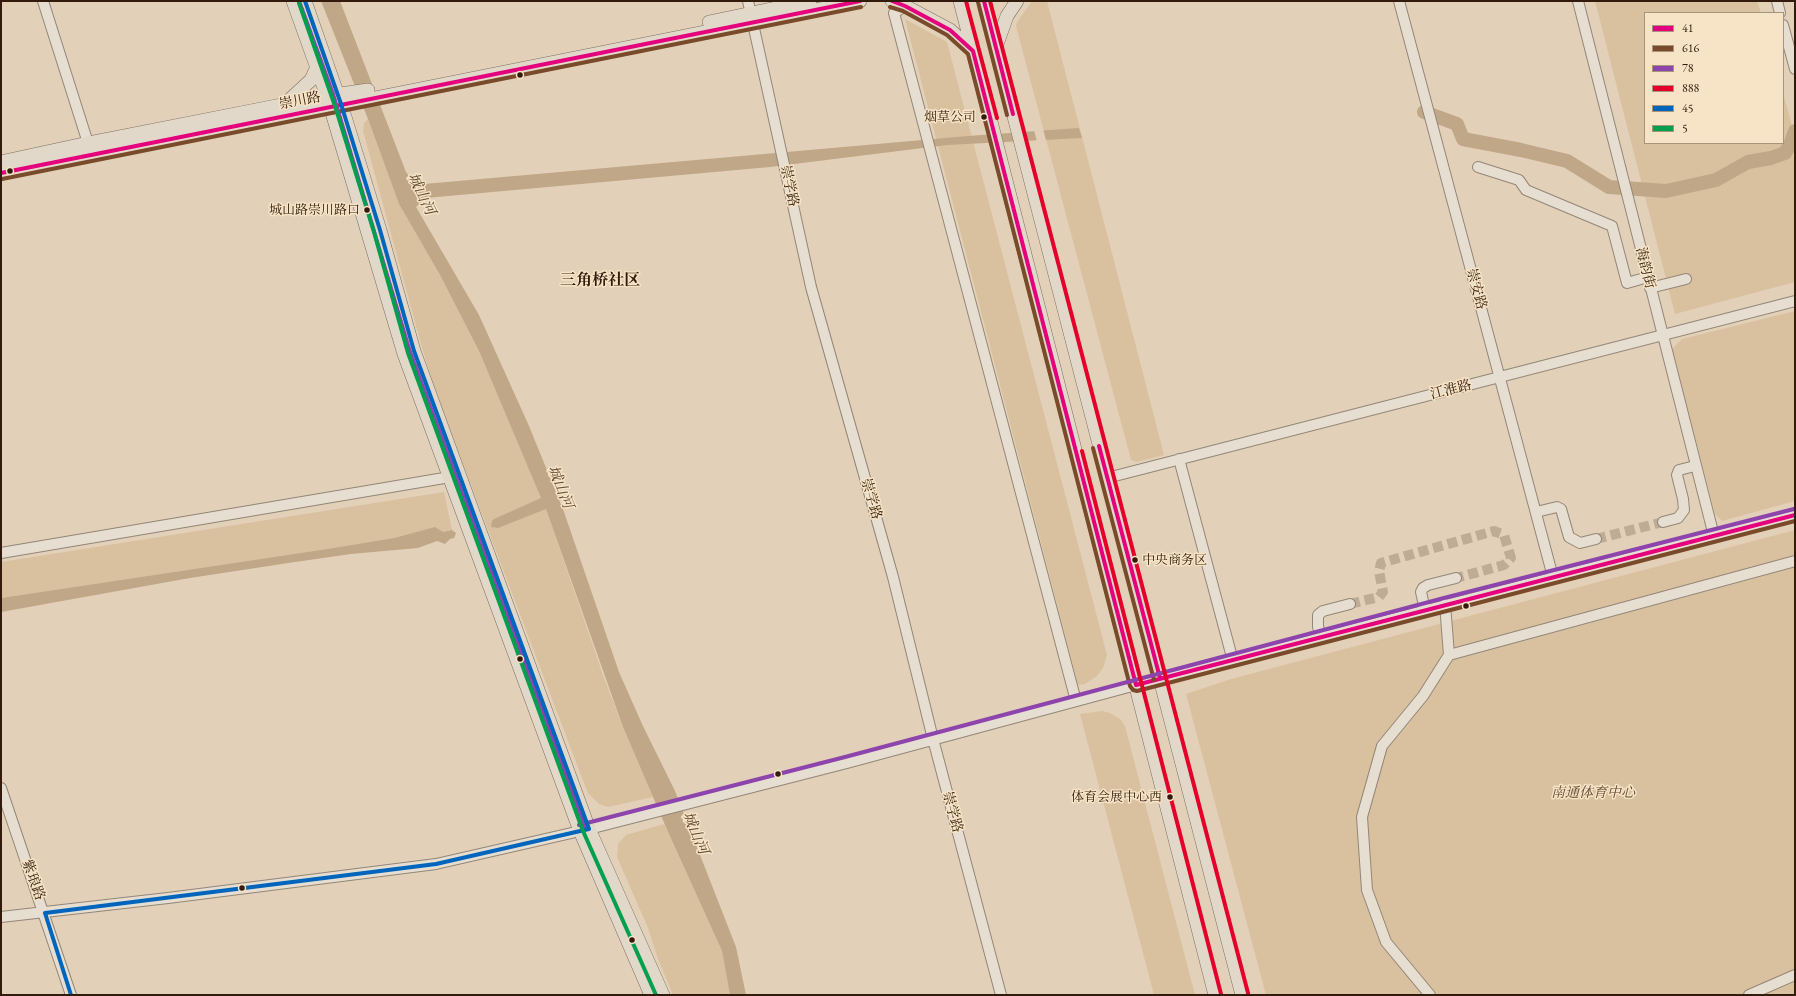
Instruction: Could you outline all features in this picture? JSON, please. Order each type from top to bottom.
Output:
[{"type":"main road","points":[[293,1],[317,67],[339,99]]},
{"type":"main road","points":[[305,1],[339,99],[404,354],[454,476],[584,830],[652,995]]},
{"type":"main road","name":"崇川路","points":[[1,173],[339,99],[810,1]]},
{"type":"main road","name":"崇川路","points":[[751,13],[860,1]]},
{"type":"main road","points":[[892,1],[905,6],[950,30],[973,52]]},
{"type":"main road","points":[[960,1],[1215,995]]},
{"type":"main road","points":[[984,1],[1242,995]]},
{"type":"main road","points":[[996,47],[1007,16],[1017,1]]},
{"type":"main road","points":[[286,104],[311,80],[317,67]]},
{"type":"main road","name":"崇川路","points":[[1,162],[88,143],[286,104],[339,99]]},
{"type":"main road","points":[[584,830],[664,995]]},
{"type":"street","points":[[43,1],[88,143]]},
{"type":"street","name":"崇安路","points":[[1399,1],[1553,577]]},
{"type":"street","name":"海韵街","points":[[1578,1],[1714,536]]},
{"type":"street","points":[[1776,1],[1780,12]]},
{"type":"street","points":[[905,6],[894,13],[1076,701]]},
{"type":"street","name":"崇学路","points":[[751,13],[811,286],[893,577],[933,739],[1001,995]]},
{"type":"street","points":[[1784,29],[1795,69]]},
{"type":"street","points":[[1478,167],[1519,180],[1526,190],[1612,226],[1627,283],[1648,277]]},
{"type":"street","points":[[1650,288],[1686,279]]},
{"type":"street","name":"江淮路","points":[[1107,478],[1795,301]]},
{"type":"street","points":[[1179,459],[1233,661]]},
{"type":"street","points":[[1663,522],[1678,518],[1684,510],[1677,475],[1679,470],[1695,466]]},
{"type":"street","points":[[1,553],[454,476]]},
{"type":"street","points":[[1536,512],[1557,507],[1561,508],[1569,537],[1580,543],[1596,540]]},
{"type":"street","points":[[1,917],[45,913],[436,864],[584,830],[846,763],[1160,678],[1233,661],[1445,604],[1795,515]]},
{"type":"street","points":[[1449,655],[1795,561]]},
{"type":"street","points":[[1425,610],[1421,592],[1423,588],[1428,585],[1456,578]]},
{"type":"street","points":[[1322,638],[1318,627],[1318,615],[1323,611],[1350,604]]},
{"type":"street","points":[[1430,995],[1386,942],[1367,890],[1362,817],[1382,746],[1423,696],[1449,655],[1445,604]]},
{"type":"street","name":"紫琅路","points":[[1,788],[45,913],[71,995]]},
{"type":"street","points":[[1749,995],[1795,975]]},
{"type":"green space","points":[[1032,1],[1047,1],[1164,455],[1137,462],[1131,460],[1016,26],[1017,22]]},
{"type":"green space","points":[[1595,1],[1757,1],[1761,12],[1644,12],[1644,144],[1784,144],[1784,97],[1795,136],[1795,282],[1675,314]]},
{"type":"green space","points":[[905,19],[947,42],[1107,655],[1103,668],[1097,676],[1085,684],[1078,685]]},
{"type":"green space","points":[[368,119],[399,204],[440,275],[479,351],[546,509],[603,675],[623,727],[653,797],[608,807],[599,804],[588,793],[435,390],[363,131],[364,123]]},
{"type":"green space","points":[[1795,311],[1795,501],[1722,521],[1715,514],[1672,349],[1682,339]]},
{"type":"green space","points":[[444,492],[452,530],[443,532],[433,528],[394,538],[327,549],[1,598],[1,562]]},
{"type":"green space","name":"南通体育中心","points":[[1795,530],[1795,995],[1266,995],[1186,694],[1231,679]]},
{"type":"green space","points":[[1102,711],[1110,713],[1120,719],[1125,726],[1195,995],[1154,995],[1080,714]]},
{"type":"green space","points":[[664,824],[722,951],[730,995],[673,995],[658,959],[648,928],[617,857],[618,844],[626,835]]},
{"type":"water","name":"城山河","points":[[321,1],[340,1],[406,172],[413,181],[424,184],[968,136],[1079,128],[1082,138],[947,145],[770,167],[426,198],[416,207],[479,315],[529,426],[564,512],[619,672],[642,724],[675,791],[736,947],[746,995],[730,995],[722,951],[668,832],[623,727],[546,509],[498,528],[491,527],[494,519],[541,498],[479,351],[440,275],[399,204],[368,119]]},
{"type":"water","points":[[435,527],[443,532],[452,530],[456,533],[454,538],[450,539],[445,544],[437,541],[418,548],[351,554],[190,578],[1,612],[1,598],[327,549],[394,538]]},
{"type":"pier","points":[[1043,129],[1046,140],[1037,142],[1034,130]]},
{"type":"waterway","points":[[1424,112],[1457,124],[1463,139],[1521,150],[1567,161],[1609,187],[1666,191],[1716,180],[1748,162],[1771,158],[1785,153],[1790,145],[1795,131]]},
{"type":"tunnel","points":[[1596,539],[1663,522]]},
{"type":"tunnel","points":[[1350,604],[1379,597],[1383,592],[1379,571],[1381,563],[1494,531],[1504,535],[1511,558],[1504,565],[1456,578]]},
{"type":"transit line","name":"78","points":[[299,1],[333,94],[410,352],[586,829]]},
{"type":"transit line","name":"45","points":[[45,913],[436,864],[589,829],[414,351],[380,230],[341,104],[305,1]]},
{"type":"transit line","name":"41","points":[[1,173],[860,1]]},
{"type":"transit line","name":"41","points":[[892,1],[905,6],[950,30],[973,51],[1136,685],[1795,515]]},
{"type":"transit line","name":"888","points":[[966,1],[997,118]]},
{"type":"transit line","name":"41","points":[[984,1],[1013,114]]},
{"type":"transit line","name":"888","points":[[990,1],[1248,993]]},
{"type":"transit line","name":"616","points":[[978,2],[1007,115]]},
{"type":"transit line","name":"5","points":[[299,3],[335,106],[374,232],[408,353],[583,831],[656,995]]},
{"type":"transit line","name":"616","points":[[2,179],[861,7]]},
{"type":"transit line","name":"616","points":[[890,7],[903,11],[947,35],[968,54],[1130,686],[1133,690],[1137,691],[1795,521]]},
{"type":"transit line","name":"41","points":[[1099,446],[1160,678]]},
{"type":"transit line","name":"616","points":[[1093,448],[1154,680]]},
{"type":"transit line","name":"888","points":[[1082,451],[1221,994]]},
{"type":"transit line","name":"78","points":[[579,825],[845,757],[1444,598],[1794,509]]},
{"type":"transit line","name":"45","points":[[45,913],[71,995]]},
{"type":"place","name":"烟草公司","points":[[984,117]]},
{"type":"place","name":"城山路崇川路口","points":[[367,210]]},
{"type":"place","name":"中央商务区","points":[[1135,560]]},
{"type":"place","name":"体育会展中心西","points":[[1170,797]]},
{"type":"district","name":"三角桥社区","points":[[600,281]]}]
